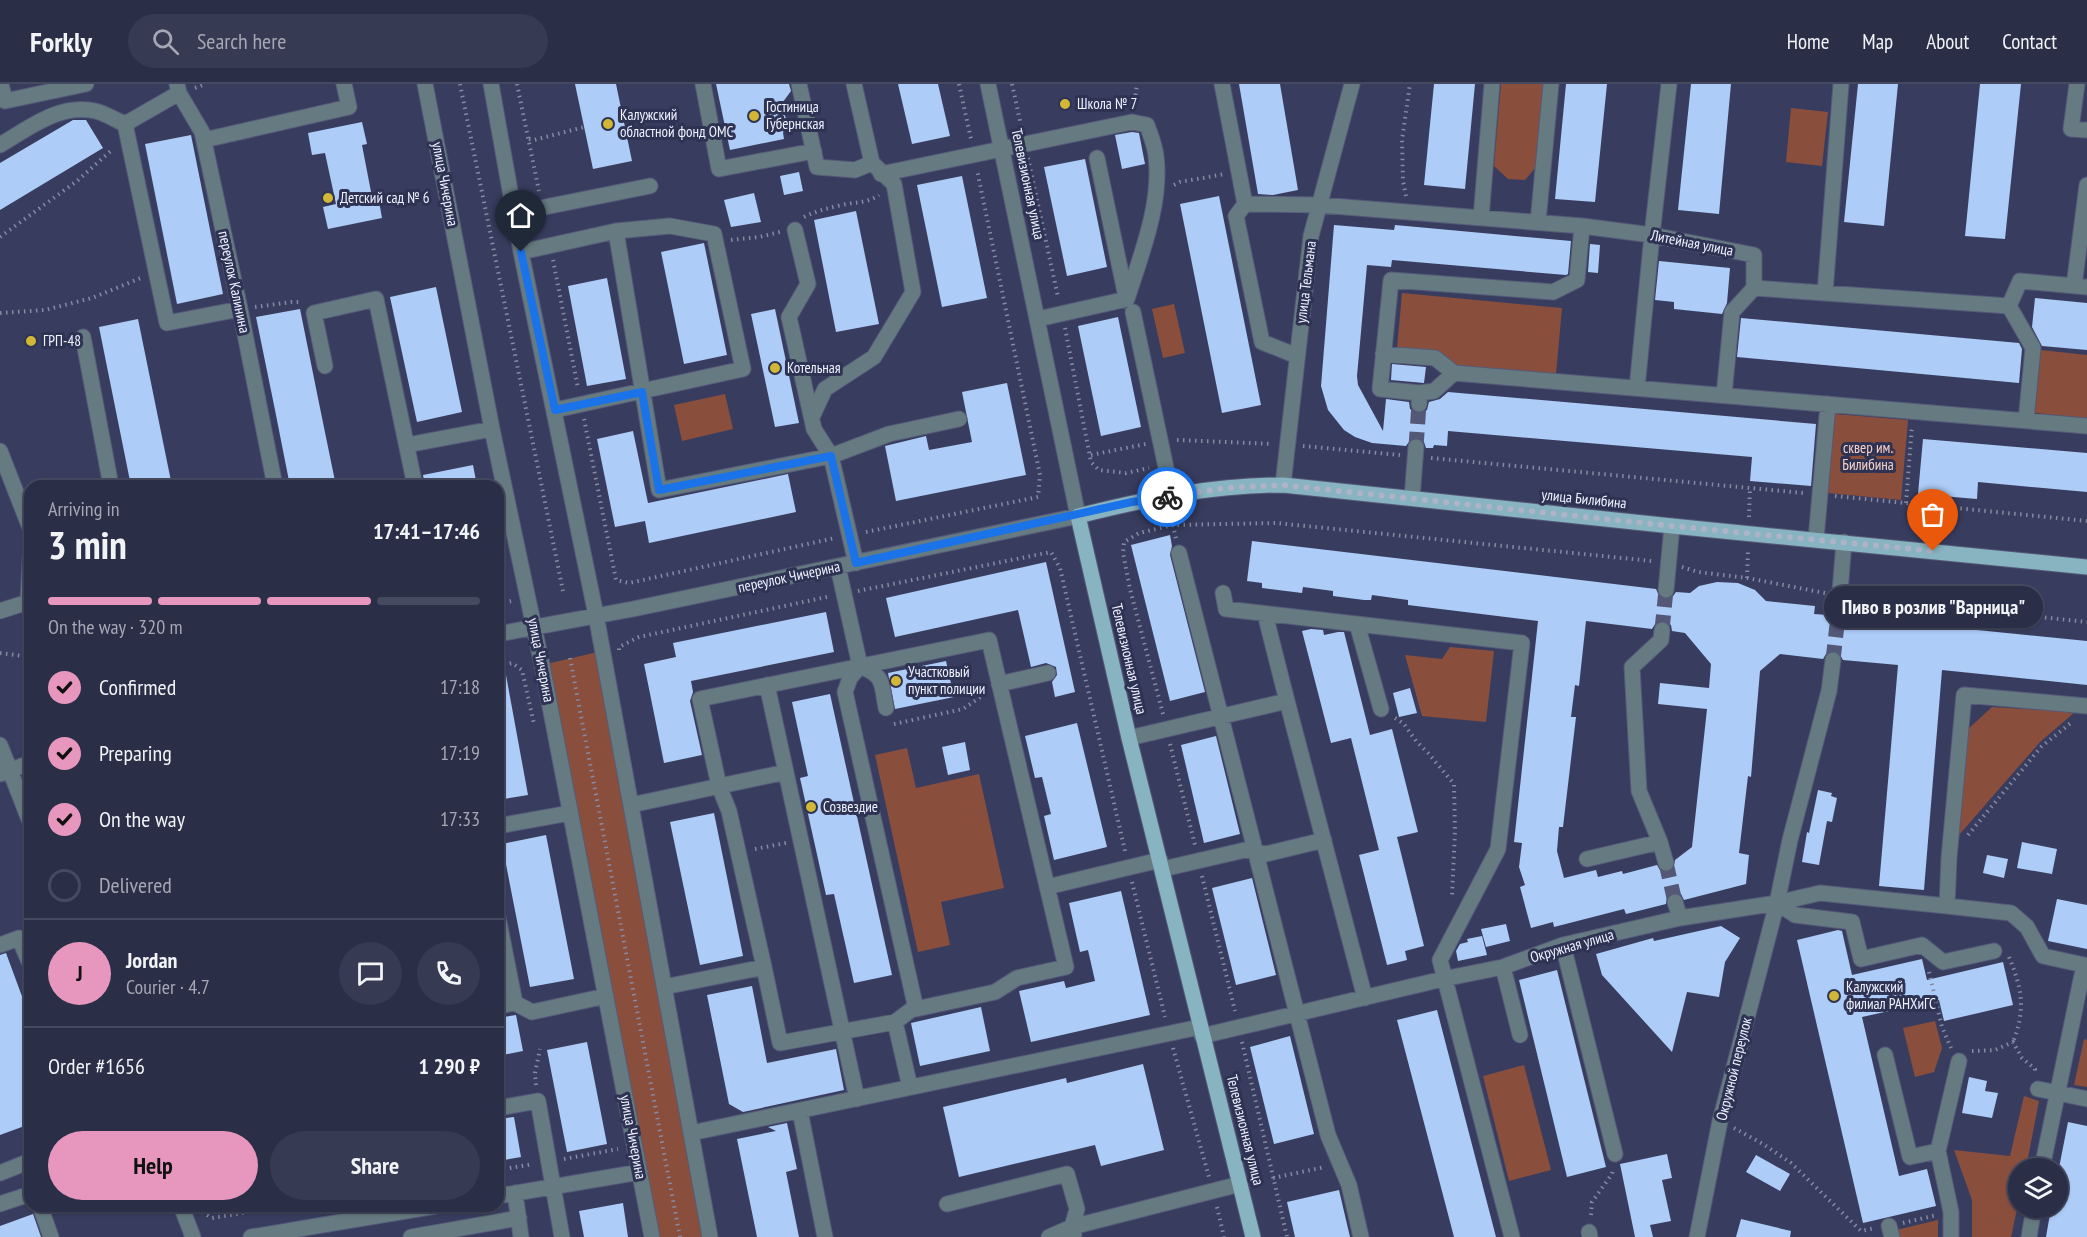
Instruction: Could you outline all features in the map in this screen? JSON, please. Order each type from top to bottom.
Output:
[{"type":"main road","name":"улица Билибина","points":[[1078,516],[1132,502],[1225,488],[1282,485],[2087,567]]},
{"type":"main road","name":"Телевизионная улица","points":[[1078,516],[1129,738],[1253,1237]]},
{"type":"street","points":[[1,84],[5,101],[86,84]]},
{"type":"street","points":[[204,140],[349,107],[344,84]]},
{"type":"street","name":"улица Чичерина","points":[[426,84],[503,480]]},
{"type":"street","points":[[491,84],[521,252],[596,615],[710,1237]]},
{"type":"street","points":[[703,84],[719,169],[813,151]]},
{"type":"street","points":[[799,84],[817,167],[855,170],[876,168],[974,155],[1132,122],[1147,124],[1156,154],[1157,194],[1130,306]]},
{"type":"street","points":[[812,417],[825,389],[874,357],[913,292],[894,184],[876,168],[854,84]]},
{"type":"street","name":"Телевизионная улица","points":[[988,84],[1078,516]]},
{"type":"street","points":[[1222,84],[1245,204],[1236,216],[1262,342],[1297,356]]},
{"type":"street","name":"улица Тельмана","points":[[1282,485],[1311,236],[1352,84]]},
{"type":"street","points":[[1481,218],[1492,84]]},
{"type":"street","points":[[1538,222],[1551,84]]},
{"type":"street","points":[[1637,388],[1669,84]]},
{"type":"street","points":[[1825,293],[1841,84]]},
{"type":"street","points":[[2077,84],[2072,129],[2087,130]]},
{"type":"street","points":[[127,130],[178,88]]},
{"type":"street","name":"переулок Калинина","points":[[178,88],[204,140],[274,480]]},
{"type":"street","points":[[0,145],[53,115],[74,108],[96,111],[127,130],[167,323],[240,309]]},
{"type":"street","points":[[1097,158],[1172,496]]},
{"type":"street","points":[[2009,306],[2020,281],[2081,286],[2087,185]]},
{"type":"street","points":[[515,213],[650,186]]},
{"type":"street","name":"Литейная улица","points":[[1245,204],[1320,205],[1538,222],[1652,235],[1754,255],[1754,288]]},
{"type":"street","points":[[521,252],[616,231],[670,226],[714,234],[743,369],[555,410]]},
{"type":"street","points":[[1454,373],[1434,391],[1419,398],[1380,389],[1391,280],[1553,292],[1577,280],[1582,226]]},
{"type":"street","points":[[795,230],[808,284],[789,317],[814,429],[831,456],[856,563]]},
{"type":"street","points":[[616,231],[659,490],[831,456],[889,434],[959,419]]},
{"type":"street","points":[[1724,395],[1732,312],[1754,288],[2009,306]]},
{"type":"street","points":[[325,366],[314,313],[376,299],[414,480]]},
{"type":"street","points":[[1038,319],[1130,306]]},
{"type":"street","points":[[2009,306],[2033,348],[2026,421]]},
{"type":"street","points":[[83,338],[110,480]]},
{"type":"street","points":[[1383,354],[1435,358],[1454,373],[2087,426]]},
{"type":"street","points":[[1816,539],[1828,404]]},
{"type":"street","points":[[407,446],[492,429]]},
{"type":"street","points":[[0,452],[24,513]]},
{"type":"street","points":[[1412,498],[1416,452]]},
{"type":"street","name":"улица Чичерина","points":[[504,486],[534,627],[652,1237]]},
{"type":"street","name":"переулок Чичерина","points":[[504,633],[838,567],[1078,516]]},
{"type":"street","points":[[1666,590],[1672,526]]},
{"type":"street","points":[[1838,616],[1844,542]]},
{"type":"street","points":[[1179,553],[1328,1135],[1349,1185],[1361,1237]]},
{"type":"street","points":[[838,567],[860,666]]},
{"type":"street","points":[[1222,593],[1226,609],[1522,644],[1498,849],[1440,960],[1443,979],[1512,1237]]},
{"type":"street","points":[[0,611],[24,604]]},
{"type":"street","points":[[1265,614],[1365,998]]},
{"type":"street","points":[[1357,624],[1381,709]]},
{"type":"street","points":[[1662,630],[1661,640],[1632,667],[1638,791],[1660,842],[1665,863]]},
{"type":"street","points":[[989,640],[1066,967],[1017,978],[995,992],[911,1010],[895,1022],[780,1043],[729,811],[719,786],[700,699],[860,666],[989,640]]},
{"type":"street","name":"Окружной переулок","points":[[1697,1237],[1720,1121],[1829,691],[1833,660]]},
{"type":"street","points":[[860,666],[874,672],[879,678],[885,708]]},
{"type":"street","points":[[860,666],[850,678],[845,692],[916,1009]]},
{"type":"street","points":[[999,684],[1048,672]]},
{"type":"street","points":[[767,685],[857,1099]]},
{"type":"street","points":[[1947,906],[1949,858],[1964,695],[2082,712]]},
{"type":"street","points":[[1129,738],[1287,701]]},
{"type":"street","points":[[0,745],[5,773],[24,810]]},
{"type":"street","points":[[5,773],[24,765]]},
{"type":"street","points":[[631,805],[786,772]]},
{"type":"street","points":[[504,825],[570,813]]},
{"type":"street","points":[[1047,886],[1128,867],[1198,861],[1245,850],[1266,854],[1324,840]]},
{"type":"street","points":[[1587,859],[1660,842]]},
{"type":"street","name":"Окружная улица","points":[[691,1133],[1169,1033],[1238,1027],[1503,967],[1563,945],[1680,918],[1777,903],[1820,893],[2011,913],[2027,927],[2043,956],[2084,965],[2056,1092]]},
{"type":"street","points":[[1676,902],[1680,918]]},
{"type":"street","points":[[1777,903],[1795,915],[1852,922],[1861,959],[1922,945],[1943,962],[1994,951]]},
{"type":"street","points":[[0,945],[20,938],[24,948]]},
{"type":"street","points":[[1563,945],[1615,1154]]},
{"type":"street","points":[[504,947],[515,1003]]},
{"type":"street","points":[[1503,967],[1520,1035]]},
{"type":"street","points":[[664,987],[764,968]]},
{"type":"street","points":[[504,1005],[515,1003],[532,1012],[606,996]]},
{"type":"street","points":[[895,1022],[910,1088]]},
{"type":"street","points":[[1885,1056],[1910,1157],[1938,1151]]},
{"type":"street","points":[[1951,1237],[1951,1212],[1938,1151],[1959,1061]]},
{"type":"street","points":[[2038,1089],[2087,1099]]},
{"type":"street","points":[[2044,1158],[2056,1092]]},
{"type":"street","points":[[504,1107],[538,1101],[562,1237]]},
{"type":"street","points":[[800,1110],[825,1237]]},
{"type":"street","points":[[0,1173],[24,1163]]},
{"type":"street","points":[[504,1195],[639,1172]]},
{"type":"street","points":[[947,1204],[1067,1174],[1077,1209],[1073,1232]]},
{"type":"street","points":[[1049,1237],[1240,1184]]},
{"type":"street","points":[[515,1193],[521,1237]]},
{"type":"street","points":[[0,1204],[24,1196]]},
{"type":"street","points":[[42,1212],[51,1237]]},
{"type":"street","points":[[183,1212],[193,1237]]},
{"type":"street","points":[[251,1237],[400,1212]]},
{"type":"street","points":[[411,1237],[519,1218]]},
{"type":"street","points":[[2029,1237],[2032,1218]]},
{"type":"path","points":[[460,84],[563,591]]},
{"type":"path","points":[[518,84],[542,208]]},
{"type":"path","points":[[550,245],[616,580],[629,583],[1038,497],[1040,475],[959,84]]},
{"type":"path","points":[[1012,84],[1062,314],[1091,462],[1099,470],[1126,473],[1156,466]]},
{"type":"path","points":[[1408,212],[1403,181],[1402,140],[1410,84]]},
{"type":"path","points":[[529,139],[534,140],[584,127]]},
{"type":"path","points":[[0,237],[77,181],[127,130]]},
{"type":"path","points":[[1157,194],[1180,182],[1239,171]]},
{"type":"path","points":[[0,313],[45,310],[92,298],[157,272]]},
{"type":"path","points":[[240,309],[292,302],[308,303],[314,313]]},
{"type":"path","points":[[1906,503],[1913,411]]},
{"type":"path","points":[[1091,455],[1168,439],[1416,452],[2087,521]]},
{"type":"path","points":[[1287,1237],[1167,729],[1130,589],[1123,553],[1124,542],[1139,533],[1173,525],[1276,524],[1668,563],[1698,572],[1747,578],[1840,596],[2087,622]]},
{"type":"path","points":[[0,653],[24,656]]},
{"type":"path","points":[[570,658],[680,1237]]},
{"type":"path","points":[[1081,664],[1169,1033],[1224,1237]]},
{"type":"path","points":[[884,726],[963,709],[999,684]]},
{"type":"path","points":[[1381,709],[1404,724],[1454,784],[1455,831],[1452,900]]},
{"type":"path","points":[[1949,858],[2041,747],[2082,712]]},
{"type":"path","points":[[738,853],[801,839]]},
{"type":"path","points":[[1922,945],[1947,1043],[1959,1061],[1972,1051],[1995,1050],[2013,1042],[2021,1022],[2022,1003],[2009,957],[1994,951]]},
{"type":"path","points":[[2013,1042],[2022,1058],[2035,1069],[2038,1089]]},
{"type":"path","points":[[538,1101],[535,1073],[540,1049]]},
{"type":"path","points":[[1720,1121],[1791,1162],[1861,1231],[1891,1231],[1951,1212]]},
{"type":"path","points":[[1590,1234],[1592,1202],[1612,1174],[1615,1154]]},
{"type":"path","points":[[1273,1178],[1339,1162]]},
{"type":"path","points":[[203,1212],[212,1218],[248,1212]]},
{"type":"green space","points":[[1501,84],[1544,84],[1536,167],[1525,180],[1508,179],[1494,166]]},
{"type":"green space","points":[[1791,108],[1828,112],[1822,166],[1786,162]]},
{"type":"green space","points":[[1402,293],[1562,308],[1556,374],[1396,360]]},
{"type":"green space","points":[[1174,304],[1185,353],[1163,358],[1152,309]]},
{"type":"green space","points":[[2041,350],[2087,355],[2087,418],[2035,413]]},
{"type":"green space","points":[[725,394],[733,429],[682,441],[674,405]]},
{"type":"green space","name":"сквер им. Билибина","points":[[1835,414],[1908,420],[1901,500],[1828,493]]},
{"type":"green space","points":[[1450,647],[1494,651],[1486,722],[1422,716],[1405,655],[1442,659]]},
{"type":"green space","points":[[602,651],[711,1237],[650,1237],[542,665]]},
{"type":"green space","points":[[1992,707],[2075,712],[2040,742],[1959,835],[1968,729]]},
{"type":"green space","points":[[907,748],[916,788],[979,774],[1004,888],[941,902],[950,945],[918,952],[875,755]]},
{"type":"green space","points":[[1935,1021],[1942,1048],[1934,1072],[1915,1077],[1903,1028]]},
{"type":"green space","points":[[2084,1039],[2087,1040],[2087,1087],[2074,1085]]},
{"type":"green space","points":[[1524,1065],[1551,1170],[1509,1181],[1483,1076]]},
{"type":"green space","points":[[2024,1096],[2039,1101],[2028,1158],[2008,1158],[2008,1218],[2015,1218],[2011,1237],[1972,1237],[1972,1200],[1954,1150],[2010,1156]]},
{"type":"green space","points":[[1938,1220],[1938,1237],[1897,1237],[1896,1230]]},
{"type":"building","points":[[575,84],[616,84],[632,161],[593,169]]},
{"type":"building","name":"Гостиница Губернская","points":[[716,84],[789,84],[791,91],[780,106],[787,123],[783,133],[784,139],[730,150]]},
{"type":"building","points":[[898,84],[938,84],[950,136],[912,144]]},
{"type":"building","points":[[1239,84],[1280,84],[1298,190],[1273,195],[1258,194]]},
{"type":"building","points":[[1434,84],[1475,84],[1465,189],[1424,185]]},
{"type":"building","points":[[1566,84],[1607,84],[1595,202],[1555,199]]},
{"type":"building","points":[[1691,84],[1731,84],[1719,214],[1678,210]]},
{"type":"building","points":[[1858,84],[1898,84],[1884,226],[1844,222]]},
{"type":"building","points":[[1980,84],[2021,84],[2005,239],[1965,236]]},
{"type":"building","points":[[73,120],[86,120],[103,148],[0,210],[0,163]]},
{"type":"building","points":[[362,122],[367,144],[362,145],[372,197],[378,196],[382,218],[328,229],[323,207],[336,204],[325,153],[312,155],[308,133]]},
{"type":"building","points":[[1139,133],[1145,164],[1122,169],[1115,135]]},
{"type":"building","points":[[191,135],[223,294],[177,304],[145,144]]},
{"type":"building","points":[[1085,159],[1107,267],[1067,276],[1044,167]]},
{"type":"building","points":[[799,172],[803,191],[784,195],[780,176]]},
{"type":"building","points":[[962,176],[987,298],[942,307],[917,185]]},
{"type":"building","points":[[754,193],[761,222],[731,227],[724,200]]},
{"type":"building","points":[[1219,196],[1261,405],[1222,413],[1180,204]]},
{"type":"building","points":[[856,211],[879,324],[836,332],[814,220]]},
{"type":"building","points":[[1334,225],[1394,230],[1395,225],[1571,241],[1568,274],[1566,275],[1392,260],[1391,267],[1367,265],[1357,376],[1358,385],[1383,431],[1386,399],[1409,402],[1410,409],[1419,414],[1427,410],[1429,402],[1440,399],[1448,392],[1816,424],[1811,486],[1750,481],[1752,457],[1448,431],[1447,446],[1434,445],[1433,448],[1426,448],[1424,442],[1417,437],[1411,439],[1406,446],[1372,443],[1355,437],[1344,430],[1328,410],[1321,386]]},
{"type":"building","points":[[704,243],[727,355],[684,364],[661,252]]},
{"type":"building","points":[[1590,244],[1600,245],[1598,273],[1588,272]]},
{"type":"building","points":[[1659,261],[1730,268],[1727,303],[1722,314],[1674,309],[1674,302],[1655,300]]},
{"type":"building","points":[[607,278],[626,379],[587,386],[568,286]]},
{"type":"building","points":[[436,287],[462,412],[417,422],[390,297]]},
{"type":"building","points":[[2035,298],[2087,303],[2087,350],[2042,346],[2032,327]]},
{"type":"building","points":[[300,309],[335,480],[289,480],[256,317]]},
{"type":"building","name":"Котельная","points":[[775,309],[799,423],[775,427],[751,314]]},
{"type":"building","points":[[1118,317],[1141,427],[1101,436],[1078,326]]},
{"type":"building","points":[[1741,318],[2019,343],[2022,349],[2019,383],[1737,357]]},
{"type":"building","points":[[138,319],[171,480],[130,480],[99,327]]},
{"type":"building","points":[[1392,364],[1426,367],[1424,383],[1391,380]]},
{"type":"building","points":[[1007,383],[1026,475],[896,501],[885,446],[926,436],[929,450],[972,442],[962,392]]},
{"type":"building","points":[[633,431],[648,503],[788,474],[796,512],[649,543],[645,521],[615,527],[597,439]]},
{"type":"building","points":[[1923,439],[2087,453],[2087,492],[1978,482],[1977,499],[1918,494]]},
{"type":"building","points":[[473,465],[476,480],[424,480],[423,475]]},
{"type":"building","points":[[1170,535],[1172,546],[1170,555],[1205,692],[1170,701],[1131,545]]},
{"type":"building","points":[[1252,541],[1656,589],[1660,598],[1666,600],[1671,599],[1676,592],[1690,593],[1699,586],[1717,582],[1738,583],[1755,590],[1766,601],[1815,606],[1814,614],[1828,615],[1830,621],[1837,626],[1843,624],[1848,617],[2087,641],[2087,685],[1942,670],[1924,890],[1879,886],[1898,665],[1843,660],[1834,650],[1826,654],[1823,659],[1780,654],[1760,671],[1751,777],[1748,776],[1739,853],[1749,855],[1746,884],[1684,900],[1681,894],[1673,893],[1667,896],[1666,904],[1626,914],[1624,909],[1554,927],[1553,922],[1531,928],[1520,887],[1525,885],[1519,867],[1522,843],[1514,842],[1538,621],[1408,605],[1408,600],[1372,595],[1371,600],[1364,600],[1333,596],[1333,591],[1303,587],[1302,593],[1262,588],[1262,583],[1247,581]],"holes":[[[1664,620],[1671,625],[1672,631],[1685,633],[1711,664],[1709,688],[1660,683],[1658,704],[1707,709],[1692,847],[1675,860],[1673,869],[1668,872],[1660,870],[1657,865],[1623,874],[1622,871],[1598,877],[1596,870],[1564,878],[1557,851],[1559,827],[1563,827],[1576,717],[1571,717],[1575,685],[1579,686],[1586,621],[1652,629],[1657,621]]]},
{"type":"building","points":[[1046,562],[1075,692],[1055,697],[1052,682],[1057,675],[1056,667],[1046,663],[1031,667],[1018,610],[895,637],[886,598]]},
{"type":"building","points":[[826,612],[834,652],[691,681],[693,692],[690,701],[702,755],[664,763],[644,664],[676,657],[673,643]]},
{"type":"building","points":[[1323,630],[1324,635],[1344,632],[1370,735],[1392,729],[1418,832],[1397,837],[1424,946],[1405,951],[1407,960],[1387,965],[1359,855],[1379,850],[1351,738],[1331,743],[1302,631]]},
{"type":"building","points":[[946,661],[954,697],[895,709],[888,673]]},
{"type":"building","points":[[504,675],[506,675],[528,795],[504,799]]},
{"type":"building","points":[[1410,688],[1417,713],[1399,717],[1393,693]]},
{"type":"building","points":[[830,694],[892,975],[854,983],[834,894],[826,895],[800,778],[808,776],[792,702]]},
{"type":"building","points":[[1077,723],[1107,847],[1054,860],[1044,816],[1051,814],[1042,777],[1035,778],[1025,736]]},
{"type":"building","points":[[1216,736],[1240,834],[1204,843],[1181,745]]},
{"type":"building","points":[[965,742],[970,770],[948,775],[942,747]]},
{"type":"building","points":[[1818,790],[1832,793],[1831,796],[1837,798],[1832,822],[1827,821],[1819,865],[1802,862]]},
{"type":"building","points":[[714,813],[743,956],[700,965],[670,822]]},
{"type":"building","points":[[546,835],[574,979],[530,987],[504,854],[504,844]]},
{"type":"building","points":[[2022,842],[2057,849],[2052,874],[2017,868]]},
{"type":"building","points":[[1987,855],[2008,859],[2004,878],[1983,873]]},
{"type":"building","points":[[1252,878],[1276,975],[1236,985],[1212,888]]},
{"type":"building","points":[[1121,891],[1150,1015],[1031,1042],[1019,991],[1064,981],[1066,988],[1095,981],[1088,950],[1080,952],[1069,903]]},
{"type":"building","points":[[2057,899],[2087,905],[2087,949],[2048,941]]},
{"type":"building","points":[[1506,924],[1510,941],[1486,947],[1481,929]]},
{"type":"building","points":[[1721,926],[1740,938],[1725,962],[1719,997],[1687,992],[1672,1052],[1602,975],[1596,954],[1653,938],[1654,941]]},
{"type":"building","points":[[1842,931],[1852,975],[1922,959],[1927,980],[2003,962],[2013,1005],[1944,1021],[1939,1000],[1862,1017],[1899,1176],[1927,1169],[1936,1206],[1863,1223],[1797,940]]},
{"type":"building","points":[[1482,936],[1487,955],[1458,961],[1456,951],[1460,944],[1468,942],[1467,939]]},
{"type":"building","points":[[6,953],[24,1002],[24,1126],[0,1135],[0,955]]},
{"type":"building","points":[[1557,970],[1606,1167],[1567,1177],[1519,980]]},
{"type":"building","points":[[752,986],[767,1063],[836,1049],[844,1090],[743,1112],[729,1104],[707,995]]},
{"type":"building","points":[[981,1007],[990,1051],[920,1066],[911,1023]]},
{"type":"building","points":[[1437,1010],[1496,1237],[1454,1237],[1397,1020]]},
{"type":"building","points":[[516,1015],[523,1051],[504,1055],[504,1017]]},
{"type":"building","points":[[1290,1036],[1314,1134],[1274,1144],[1250,1047]]},
{"type":"building","points":[[587,1042],[607,1144],[567,1152],[547,1050]]},
{"type":"building","points":[[1143,1064],[1164,1150],[1101,1166],[1095,1145],[959,1177],[943,1107],[1066,1078],[1067,1083]]},
{"type":"building","points":[[1969,1077],[1987,1081],[1985,1091],[1998,1093],[1992,1118],[1962,1113]]},
{"type":"building","points":[[514,1117],[521,1157],[504,1160],[504,1118]]},
{"type":"building","points":[[2068,1122],[2087,1126],[2087,1237],[2046,1237],[2049,1218],[2068,1218],[2068,1158],[2061,1158]]},
{"type":"building","points":[[787,1123],[797,1169],[786,1172],[799,1237],[757,1237],[737,1139],[776,1131],[768,1127]]},
{"type":"building","points":[[1667,1154],[1672,1178],[1662,1180],[1671,1221],[1650,1225],[1653,1237],[1635,1237],[1620,1164]]},
{"type":"building","points":[[1756,1155],[1790,1174],[1780,1191],[1746,1172]]},
{"type":"building","points":[[1339,1190],[1350,1237],[1295,1237],[1287,1202]]},
{"type":"building","points":[[623,1203],[628,1237],[584,1237],[579,1211]]},
{"type":"building","points":[[33,1214],[41,1237],[0,1237],[0,1226]]},
{"type":"building","points":[[1741,1219],[1791,1231],[1790,1237],[1736,1237]]},
{"type":"tunnel","points":[[1416,447],[1419,404]]},
{"type":"tunnel","points":[[1662,630],[1666,590]]},
{"type":"tunnel","points":[[1833,660],[1838,616]]},
{"type":"tunnel","points":[[1666,863],[1675,902]]},
{"type":"way so far","points":[[1167,497],[1225,488],[1282,485],[1933,551]]},
{"type":"place","name":"Школа № 7","points":[[1065,104]]},
{"type":"place","name":"Гостиница Губернская","points":[[754,116]]},
{"type":"place","name":"Калужский областной фонд ОМС","points":[[608,124]]},
{"type":"place","name":"Детский сад № 6","points":[[328,198]]},
{"type":"place","name":"ГРП-48","points":[[31,341]]},
{"type":"place","name":"Котельная","points":[[775,368]]},
{"type":"place","name":"Пиво в розлив \"Варница\"","points":[[1933,551]]},
{"type":"place","name":"Участковый пункт полиции","points":[[896,681]]},
{"type":"place","name":"Созвездие","points":[[811,807]]},
{"type":"place","name":"Калужский филиал РАНХиГС","points":[[1834,996]]},
{"type":"route","points":[[521,252],[555,410],[642,392],[652,439],[659,490],[831,456],[856,563],[1078,516],[1132,502],[1167,497]]}]
